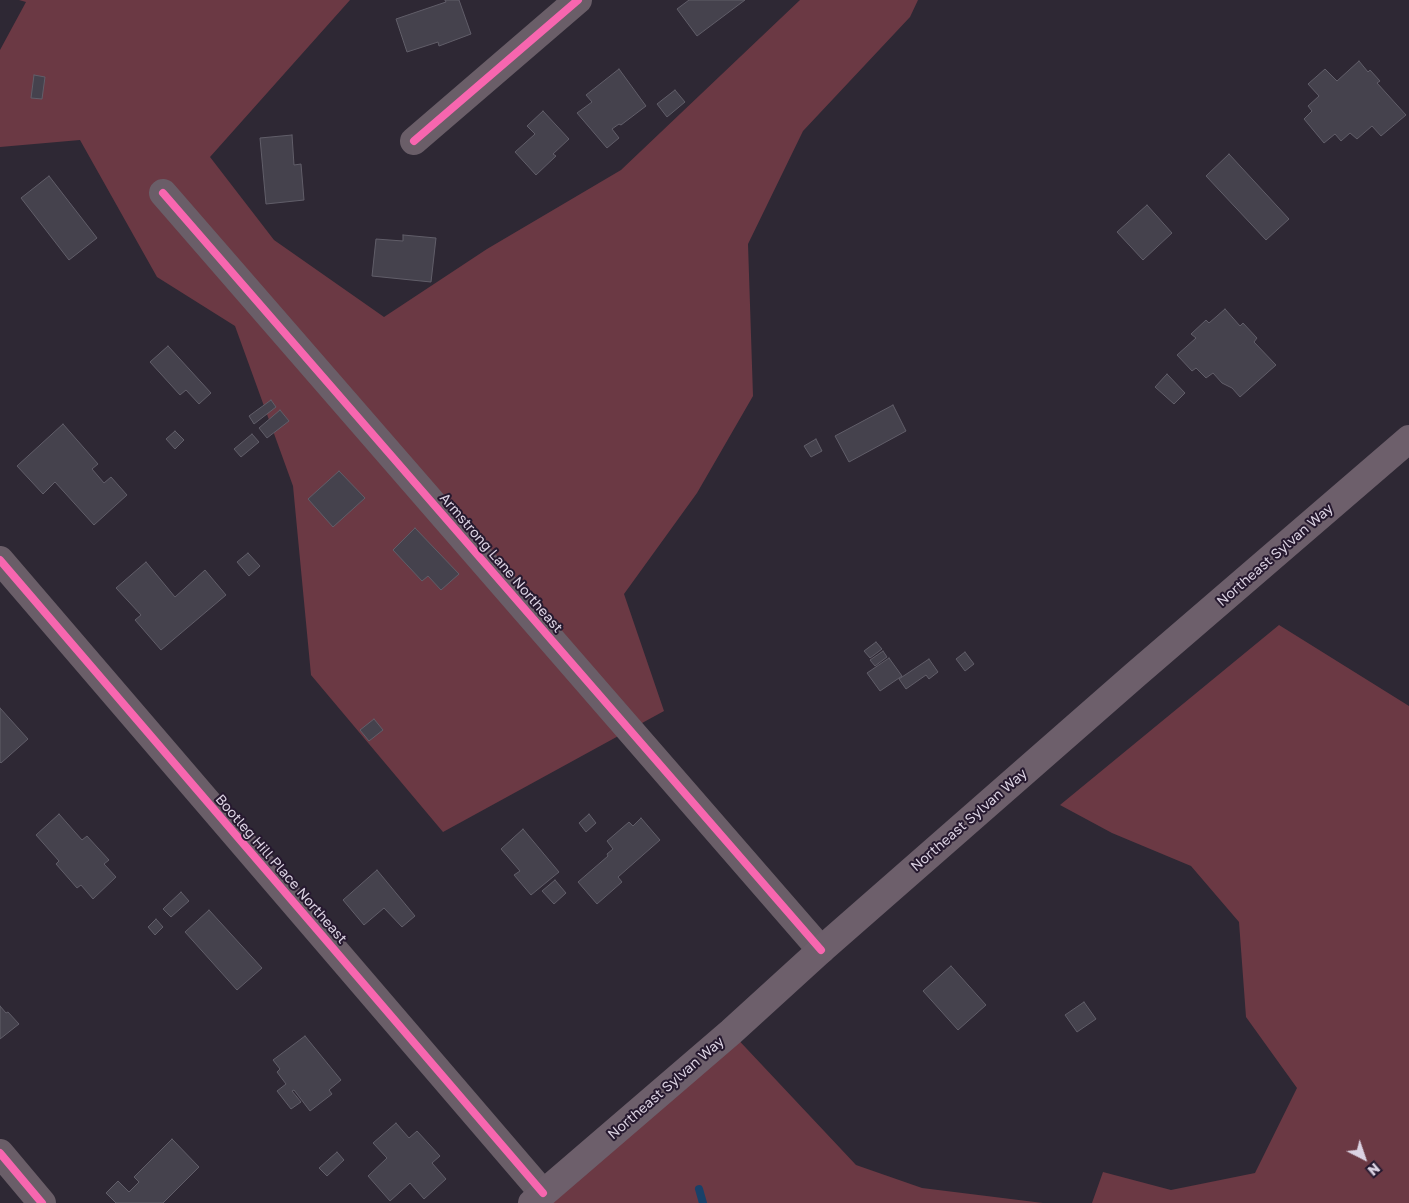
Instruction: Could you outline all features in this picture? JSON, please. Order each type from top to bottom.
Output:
[{"type":"main road","name":"Northeast Sylvan Way","points":[[537,1198],[732,1032],[820,950],[1112,695],[1409,440]]},
{"type":"street","points":[[414,142],[578,0]]},
{"type":"street","name":"Armstrong Lane Northeast","points":[[163,193],[820,950]]},
{"type":"street","name":"Bootleg Hill Place Northeast","points":[[0,560],[537,1198]]},
{"type":"street","points":[[0,1153],[42,1203]]},
{"type":"shaded area","points":[[19,0],[350,0],[210,157],[274,240],[384,317],[487,249],[621,170],[800,0],[918,0],[910,17],[803,131],[748,244],[753,396],[697,493],[624,594],[664,711],[443,832],[311,675],[293,486],[235,326],[157,277],[80,140],[0,147],[0,50],[26,2]]},
{"type":"shaded area","points":[[1279,625],[1409,706],[1409,1203],[1092,1203],[1103,1172],[1171,1190],[1255,1173],[1297,1088],[1246,1017],[1239,922],[1191,866],[1112,833],[1060,805]]},
{"type":"shaded area","points":[[731,1032],[856,1165],[922,1188],[1043,1203],[534,1203]]},
{"type":"building","points":[[445,0],[459,0],[471,34],[439,46],[438,42],[407,52],[396,19],[446,2]]},
{"type":"building","points":[[689,0],[745,0],[697,36],[677,9]]},
{"type":"building","points":[[1359,61],[1368,72],[1370,70],[1380,81],[1377,83],[1406,115],[1381,136],[1372,126],[1357,139],[1350,133],[1341,141],[1335,134],[1324,143],[1304,119],[1312,111],[1308,106],[1319,96],[1308,84],[1325,69],[1337,81]]},
{"type":"building","points":[[619,69],[646,106],[621,125],[619,124],[612,129],[619,138],[607,148],[577,113],[592,102],[586,95]]},
{"type":"building","points":[[34,75],[45,77],[42,99],[31,98]]},
{"type":"building","points":[[675,90],[685,102],[667,117],[657,104]]},
{"type":"building","points":[[543,111],[569,139],[553,154],[556,156],[536,175],[515,152],[535,134],[527,126]]},
{"type":"building","points":[[292,135],[294,165],[301,164],[304,200],[266,204],[260,138]]},
{"type":"building","points":[[1229,154],[1289,219],[1266,240],[1206,176]]},
{"type":"building","points":[[49,176],[97,238],[69,260],[21,198]]},
{"type":"building","points":[[1147,205],[1172,233],[1143,260],[1117,232]]},
{"type":"building","points":[[403,235],[436,238],[431,282],[372,276],[376,239],[403,241]]},
{"type":"building","points":[[1225,309],[1240,326],[1243,323],[1257,338],[1254,342],[1276,365],[1240,397],[1213,373],[1206,378],[1196,368],[1192,371],[1177,355],[1196,338],[1191,334],[1206,320],[1209,323]]},
{"type":"building","points":[[168,346],[211,393],[199,404],[186,390],[180,395],[150,362]]},
{"type":"building","points":[[1167,374],[1185,393],[1174,404],[1155,387]]},
{"type":"building","points":[[271,400],[276,407],[254,424],[249,416]]},
{"type":"building","points":[[893,405],[906,431],[849,462],[835,436]]},
{"type":"building","points":[[280,410],[289,421],[267,438],[259,428]]},
{"type":"building","points":[[63,424],[98,464],[92,469],[104,483],[111,477],[127,495],[94,525],[55,482],[43,494],[17,466]]},
{"type":"building","points":[[175,431],[184,440],[175,449],[166,439]]},
{"type":"building","points":[[252,434],[259,442],[241,457],[234,449]]},
{"type":"building","points":[[816,439],[822,451],[811,457],[804,446]]},
{"type":"building","points":[[339,471],[365,498],[333,527],[308,499]]},
{"type":"building","points":[[415,528],[459,574],[441,590],[428,576],[422,581],[393,550]]},
{"type":"building","points":[[248,553],[260,566],[249,576],[237,562]]},
{"type":"building","points":[[146,562],[175,597],[205,570],[226,595],[161,650],[135,620],[141,615],[116,588]]},
{"type":"building","points":[[876,642],[882,649],[870,658],[864,651]]},
{"type":"building","points":[[883,651],[887,657],[875,666],[870,660]]},
{"type":"building","points":[[965,652],[974,664],[965,671],[956,659]]},
{"type":"building","points":[[889,658],[902,676],[880,691],[867,673]]},
{"type":"building","points":[[929,659],[938,672],[929,679],[926,675],[906,689],[899,679]]},
{"type":"building","points":[[0,708],[28,739],[1,763],[0,762]]},
{"type":"building","points":[[374,719],[383,730],[369,741],[360,730]]},
{"type":"building","points":[[59,814],[82,840],[87,836],[109,860],[104,864],[116,877],[93,899],[81,885],[77,888],[56,864],[59,861],[36,835]]},
{"type":"building","points":[[589,814],[596,823],[586,832],[579,823]]},
{"type":"building","points":[[641,818],[660,840],[618,877],[622,882],[597,904],[578,882],[608,856],[607,854],[613,849],[607,841],[629,822],[633,826]]},
{"type":"building","points":[[523,829],[559,872],[531,895],[514,875],[520,871],[501,849]]},
{"type":"building","points":[[377,870],[415,916],[402,927],[384,908],[364,925],[343,900]]},
{"type":"building","points":[[555,880],[566,893],[554,904],[542,891]]},
{"type":"building","points":[[181,892],[189,901],[171,917],[163,909]]},
{"type":"building","points":[[209,910],[262,968],[237,990],[185,932]]},
{"type":"building","points":[[156,919],[163,927],[155,935],[148,927]]},
{"type":"building","points":[[951,966],[986,1005],[958,1030],[923,991]]},
{"type":"building","points":[[1084,1002],[1096,1019],[1077,1032],[1065,1015]]},
{"type":"building","points":[[0,1006],[19,1024],[0,1039]]},
{"type":"building","points":[[305,1036],[341,1080],[329,1090],[332,1094],[310,1111],[294,1090],[292,1091],[301,1102],[291,1109],[277,1091],[286,1084],[277,1072],[280,1069],[273,1060]]},
{"type":"building","points":[[396,1123],[409,1138],[417,1131],[440,1156],[432,1163],[446,1179],[424,1199],[410,1183],[390,1201],[368,1176],[387,1158],[373,1143]]},
{"type":"building","points":[[172,1139],[199,1167],[163,1203],[116,1203],[106,1193],[118,1181],[129,1192],[139,1182],[134,1177]]},
{"type":"building","points":[[337,1152],[344,1160],[327,1176],[319,1168]]},
{"type":"waterway","points":[[699,1189],[703,1203]]},
{"type":"cycle path","points":[[414,141],[578,0]]},
{"type":"cycle path","points":[[163,193],[821,950]]},
{"type":"cycle path","points":[[0,560],[543,1193]]},
{"type":"cycle path","points":[[0,1153],[42,1203]]}]
